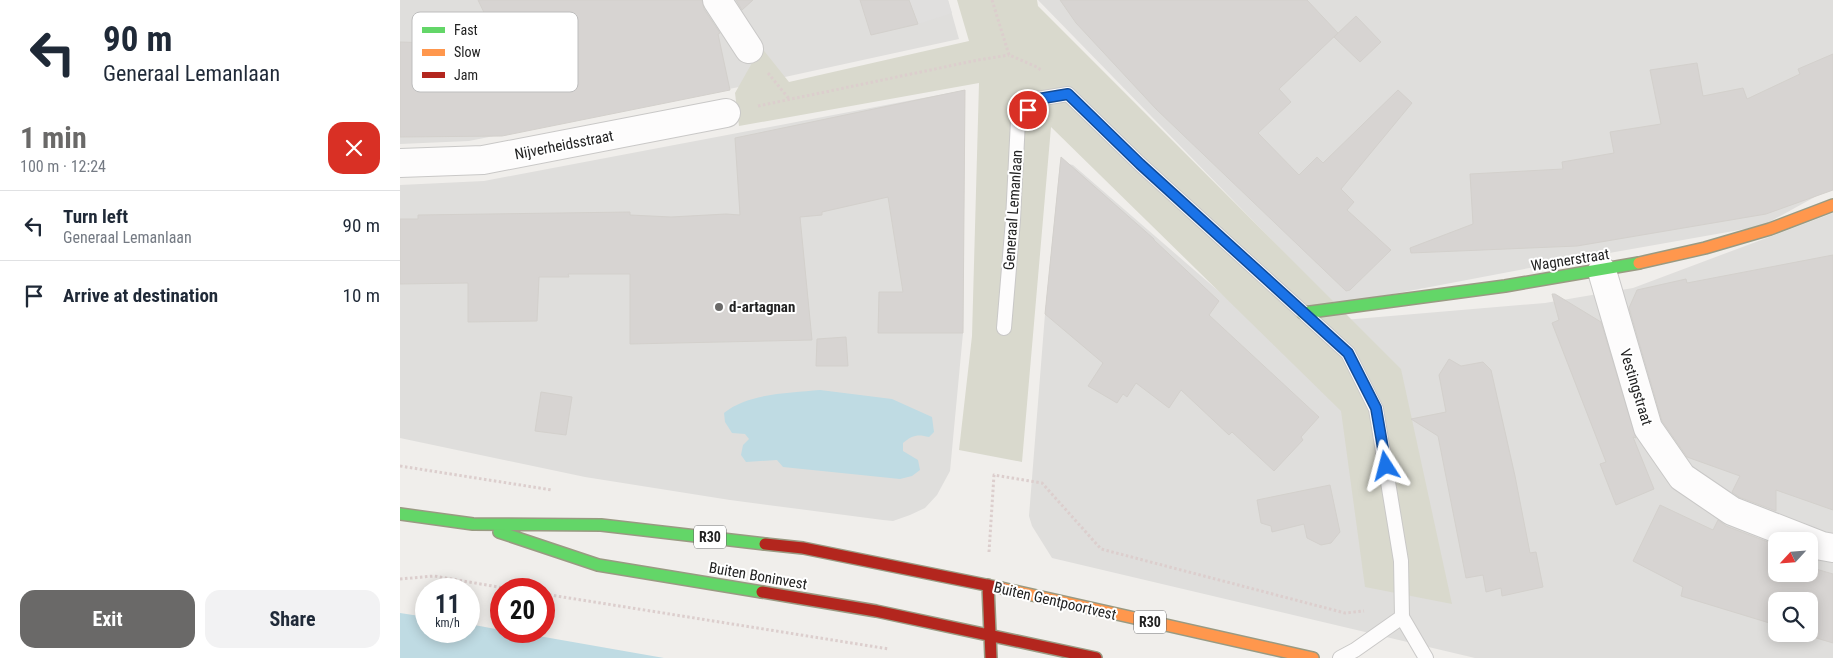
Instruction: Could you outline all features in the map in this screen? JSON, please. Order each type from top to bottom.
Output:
[{"type":"main road","name":"Wagnerstraat","points":[[1303,313],[1602,271],[1716,246],[1801,218],[1833,204]]},
{"type":"main road","name":"Buiten Boninvest","points":[[400,514],[473,524],[600,526],[803,548],[944,577]]},
{"type":"main road","name":"Buiten Boninvest","points":[[473,524],[598,564],[876,611],[1096,658]]},
{"type":"main road","name":"Buiten Gentpoortvest","points":[[944,577],[988,585],[1313,658]]},
{"type":"main road","points":[[988,585],[990,658]]},
{"type":"street","points":[[716,0],[749,49]]},
{"type":"street","name":"Nijverheidsstraat","points":[[400,163],[483,160],[726,113]]},
{"type":"street","name":"Vestingstraat","points":[[1602,271],[1648,428],[1682,478],[1732,511],[1822,546],[1833,548]]},
{"type":"lane","points":[[1068,94],[1140,164],[1348,353],[1376,408],[1401,561],[1402,617],[1426,658]]},
{"type":"lane","name":"Generaal Lemanlaan","points":[[1004,328],[1013,220],[1018,120],[1038,99],[1068,94]]},
{"type":"lane","points":[[1340,658],[1355,650],[1402,617]]},
{"type":"path","points":[[992,0],[1009,55]]},
{"type":"path","points":[[790,100],[1009,55],[1037,67],[1068,94]]},
{"type":"path","points":[[988,585],[994,475],[1042,482],[1101,549],[1345,614],[1374,609]]},
{"type":"path","points":[[400,579],[434,576],[490,586]]},
{"type":"path","points":[[555,596],[890,650]]},
{"type":"shaded area","points":[[400,0],[948,0],[959,39],[744,86],[469,141],[400,144]]},
{"type":"shaded area","points":[[909,0],[948,0],[952,13],[918,24]]},
{"type":"shaded area","points":[[957,0],[1037,0],[1038,6],[1401,369],[1452,604],[1365,587],[1341,411],[1051,127],[1022,462],[959,450],[972,336],[979,83],[739,126],[735,93],[761,47],[789,82],[969,41]]},
{"type":"shaded area","points":[[1038,0],[1833,0],[1833,187],[1762,226],[1335,305]]},
{"type":"shaded area","points":[[965,90],[963,333],[950,471],[937,495],[925,508],[893,521],[730,500],[585,477],[400,438],[400,185],[484,181]]},
{"type":"shaded area","points":[[1060,162],[1073,165],[1260,327],[1545,303],[1633,288],[1833,213],[1833,658],[1475,658],[1052,558],[1032,526],[1029,516],[1045,314]]},
{"type":"water","points":[[820,390],[892,399],[932,417],[934,432],[929,437],[915,436],[903,443],[903,451],[918,460],[920,470],[912,476],[900,479],[783,467],[777,460],[746,462],[741,455],[743,445],[749,439],[745,434],[732,433],[725,422],[724,413],[745,401],[757,398],[783,393]]},
{"type":"water","points":[[400,613],[415,615],[415,643],[480,643],[480,626],[490,628],[490,643],[555,643],[555,639],[664,658],[400,658]]},
{"type":"building","points":[[478,0],[702,0],[704,9],[720,33],[718,34],[730,90],[502,136],[400,137],[400,42],[412,42],[412,92],[578,92],[578,12],[484,12]]},
{"type":"building","points":[[736,0],[753,0],[742,10]]},
{"type":"building","points":[[860,0],[909,0],[918,24],[871,35]]},
{"type":"building","points":[[1060,0],[1307,0],[1338,33],[1279,89],[1291,102],[1258,133],[1299,175],[1317,157],[1323,163],[1398,90],[1412,103],[1341,189],[1354,202],[1347,210],[1391,250],[1350,290],[1346,291],[1156,109],[1076,23]]},
{"type":"building","points":[[1356,16],[1381,42],[1360,62],[1334,37]]},
{"type":"building","points":[[1833,54],[1833,190],[1766,214],[1577,246],[1411,253],[1410,248],[1473,224],[1470,174],[1563,169],[1562,162],[1614,153],[1610,132],[1661,124],[1650,70],[1697,63],[1703,96],[1743,88],[1747,99],[1800,74],[1798,69]]},
{"type":"building","points":[[965,90],[963,333],[878,333],[879,292],[903,292],[888,197],[822,212],[822,215],[800,217],[812,340],[630,344],[630,274],[568,274],[569,277],[539,277],[537,321],[468,322],[468,283],[400,284],[400,219],[418,219],[418,215],[630,212],[630,215],[671,217],[740,215],[735,138]]},
{"type":"building","points":[[1061,157],[1154,239],[1219,301],[1209,315],[1319,417],[1301,437],[1303,440],[1274,471],[1232,432],[1229,435],[1181,390],[1169,408],[1136,383],[1127,397],[1123,394],[1117,403],[1088,386],[1103,363],[1045,314]]},
{"type":"building","points":[[1833,255],[1833,510],[1776,490],[1776,511],[1739,497],[1732,492],[1740,476],[1687,457],[1662,421],[1629,308],[1637,290],[1686,279],[1687,283]]},
{"type":"building","points":[[1552,294],[1601,322],[1636,438],[1633,437],[1654,489],[1616,505],[1600,464],[1606,462],[1552,323],[1559,320]]},
{"type":"building","points":[[846,337],[848,366],[816,366],[817,339]]},
{"type":"building","points":[[1449,359],[1461,366],[1483,362],[1491,370],[1530,553],[1536,552],[1543,587],[1502,596],[1501,588],[1486,592],[1483,575],[1466,578],[1438,436],[1411,419],[1446,412],[1439,375]]},
{"type":"building","points":[[541,392],[572,397],[566,435],[535,431]]},
{"type":"building","points":[[1330,485],[1340,532],[1331,543],[1321,545],[1307,538],[1304,524],[1272,532],[1271,526],[1261,523],[1257,500]]},
{"type":"building","points":[[1660,505],[1713,530],[1718,520],[1726,526],[1768,542],[1768,582],[1818,582],[1818,570],[1833,574],[1833,643],[1818,638],[1818,592],[1768,592],[1768,623],[1681,596],[1683,587],[1633,561]]},
{"type":"traffic: fast","points":[[1303,313],[1505,286],[1639,263]]},
{"type":"traffic: fast","points":[[400,514],[473,524],[601,525],[765,544]]},
{"type":"traffic: fast","points":[[499,532],[598,565],[762,592]]},
{"type":"traffic: slow","points":[[1639,263],[1705,248],[1770,229],[1833,205]]},
{"type":"traffic: slow","points":[[1001,588],[1313,658]]},
{"type":"traffic: jam","points":[[765,544],[803,548],[1001,588]]},
{"type":"traffic: jam","points":[[988,585],[991,658]]},
{"type":"traffic: jam","points":[[762,592],[876,611],[1096,658]]},
{"type":"place","name":"d-artagnan","points":[[719,307]]},
{"type":"route","points":[[1028,110],[1038,99],[1068,94],[1140,164],[1348,353],[1376,408],[1386,466]]}]
